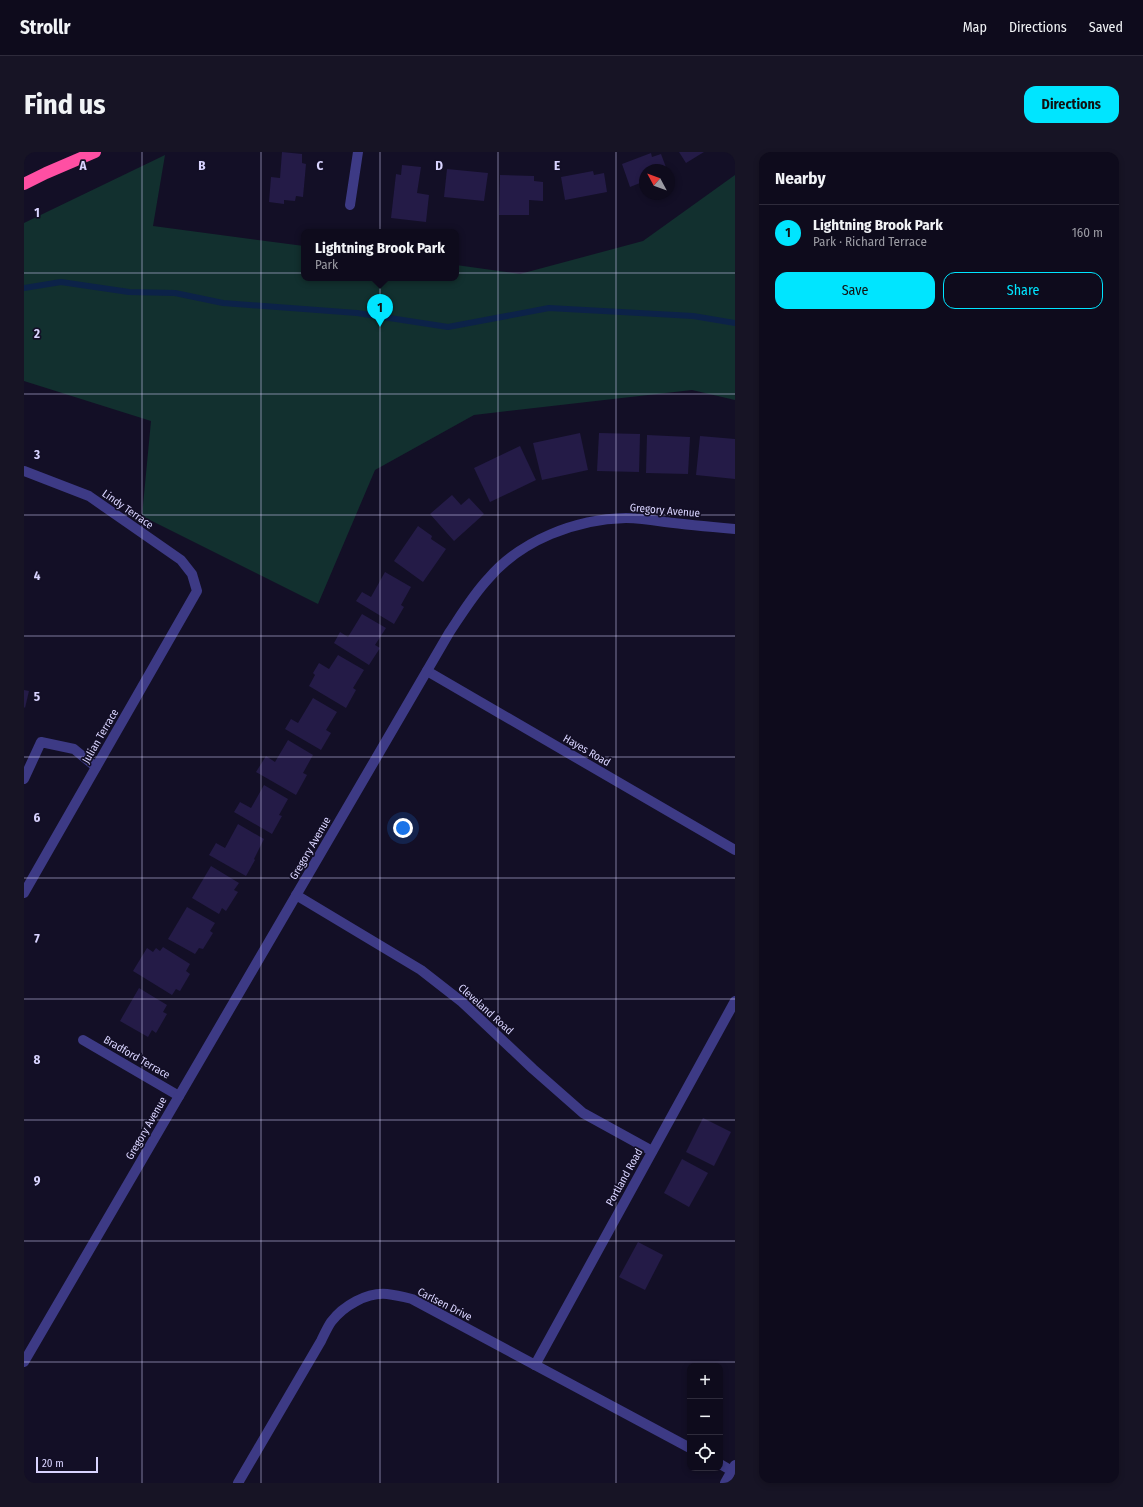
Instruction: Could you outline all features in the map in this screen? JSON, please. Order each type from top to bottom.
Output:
[{"type":"highway","points":[[24,184],[46,172],[95,152]]},
{"type":"street","points":[[350,205],[358,152]]},
{"type":"street","name":"Lindy Terrace","points":[[24,471],[89,496],[181,560],[192,574],[198,591]]},
{"type":"street","name":"Gregory Avenue","points":[[24,1362],[427,671],[465,610],[488,578],[502,564],[518,552],[552,534],[588,522],[627,518],[735,529]]},
{"type":"street","name":"Julian Terrace","points":[[24,892],[198,591]]},
{"type":"street","name":"Hayes Road","points":[[427,671],[735,850]]},
{"type":"street","points":[[24,779],[41,742],[74,750],[96,767]]},
{"type":"street","name":"Cleveland Road","points":[[296,895],[421,970],[462,1002],[533,1069],[584,1113],[652,1151]]},
{"type":"street","name":"Portland Road","points":[[535,1365],[735,1001]]},
{"type":"street","name":"Bradford Terrace","points":[[83,1040],[179,1096]]},
{"type":"street","name":"Carlsen Drive","points":[[238,1483],[331,1322],[352,1303],[365,1297],[386,1294],[412,1299],[687,1446]]},
{"type":"street","points":[[723,1465],[734,1468],[726,1483]]},
{"type":"green space","points":[[165,155],[153,226],[301,246],[301,281],[459,281],[459,265],[520,274],[643,241],[735,175],[735,400],[692,390],[474,415],[375,470],[318,604],[142,516],[151,421],[24,381],[24,223]]},
{"type":"building","points":[[282,152],[302,154],[302,163],[306,164],[303,197],[296,196],[295,201],[284,200],[284,204],[269,202],[271,177],[280,178]]},
{"type":"building","points":[[679,152],[704,152],[686,163]]},
{"type":"building","points":[[651,153],[652,157],[661,154],[665,164],[639,164],[639,183],[630,187],[622,164]]},
{"type":"building","points":[[402,165],[421,167],[417,193],[429,195],[426,222],[391,218],[396,174],[401,175]]},
{"type":"building","points":[[447,169],[488,173],[484,201],[444,197]]},
{"type":"building","points":[[593,171],[594,175],[604,173],[607,192],[565,200],[561,177]]},
{"type":"building","points":[[500,175],[534,176],[534,181],[543,182],[543,201],[529,200],[529,215],[499,215]]},
{"type":"building","points":[[580,433],[588,470],[542,480],[533,443]]},
{"type":"building","points":[[599,433],[640,434],[639,472],[597,471]]},
{"type":"building","points":[[647,435],[690,437],[688,474],[646,473]]},
{"type":"building","points":[[700,436],[735,439],[735,479],[696,475]]},
{"type":"building","points":[[520,446],[536,480],[490,502],[474,468]]},
{"type":"building","points":[[452,495],[461,505],[469,498],[484,514],[454,541],[430,514]]},
{"type":"building","points":[[418,526],[432,536],[431,539],[446,549],[423,582],[394,561]]},
{"type":"building","points":[[385,572],[411,587],[401,605],[404,607],[394,624],[356,601],[362,592],[371,597]]},
{"type":"building","points":[[362,614],[386,628],[375,645],[380,648],[369,665],[334,643],[340,632],[348,637]]},
{"type":"building","points":[[338,655],[364,670],[353,688],[356,690],[346,708],[309,686],[315,675],[313,673],[319,663],[329,669]]},
{"type":"building","points":[[24,690],[29,691],[25,708],[24,707]]},
{"type":"building","points":[[313,698],[337,712],[326,730],[331,733],[321,750],[285,729],[291,719],[298,723]]},
{"type":"building","points":[[288,740],[313,755],[303,773],[307,775],[296,795],[256,772],[266,756],[275,762]]},
{"type":"building","points":[[264,785],[288,799],[279,815],[282,816],[272,834],[234,812],[240,802],[251,808]]},
{"type":"building","points":[[238,824],[264,839],[246,876],[209,855],[216,843],[225,848]]},
{"type":"building","points":[[211,866],[239,883],[234,890],[238,892],[226,911],[222,908],[219,914],[192,898]]},
{"type":"building","points":[[187,907],[215,923],[210,931],[213,933],[203,949],[199,948],[195,954],[168,939]]},
{"type":"building","points":[[163,947],[190,964],[186,971],[190,974],[180,991],[176,989],[172,995],[133,971],[147,948],[153,952],[156,948],[160,951]]},
{"type":"building","points":[[139,988],[167,1005],[163,1012],[167,1014],[156,1033],[152,1030],[148,1037],[120,1021]]},
{"type":"building","points":[[703,1118],[731,1132],[714,1166],[686,1152]]},
{"type":"building","points":[[682,1159],[708,1173],[689,1207],[664,1193]]},
{"type":"building","points":[[638,1242],[663,1255],[645,1290],[619,1277]]},
{"type":"waterway","points":[[24,288],[61,282],[129,292],[175,293],[223,303],[357,313],[448,327],[549,308],[693,316],[735,323]]},
{"type":"place","name":"Lightning Brook Park","points":[[380,327]]}]
